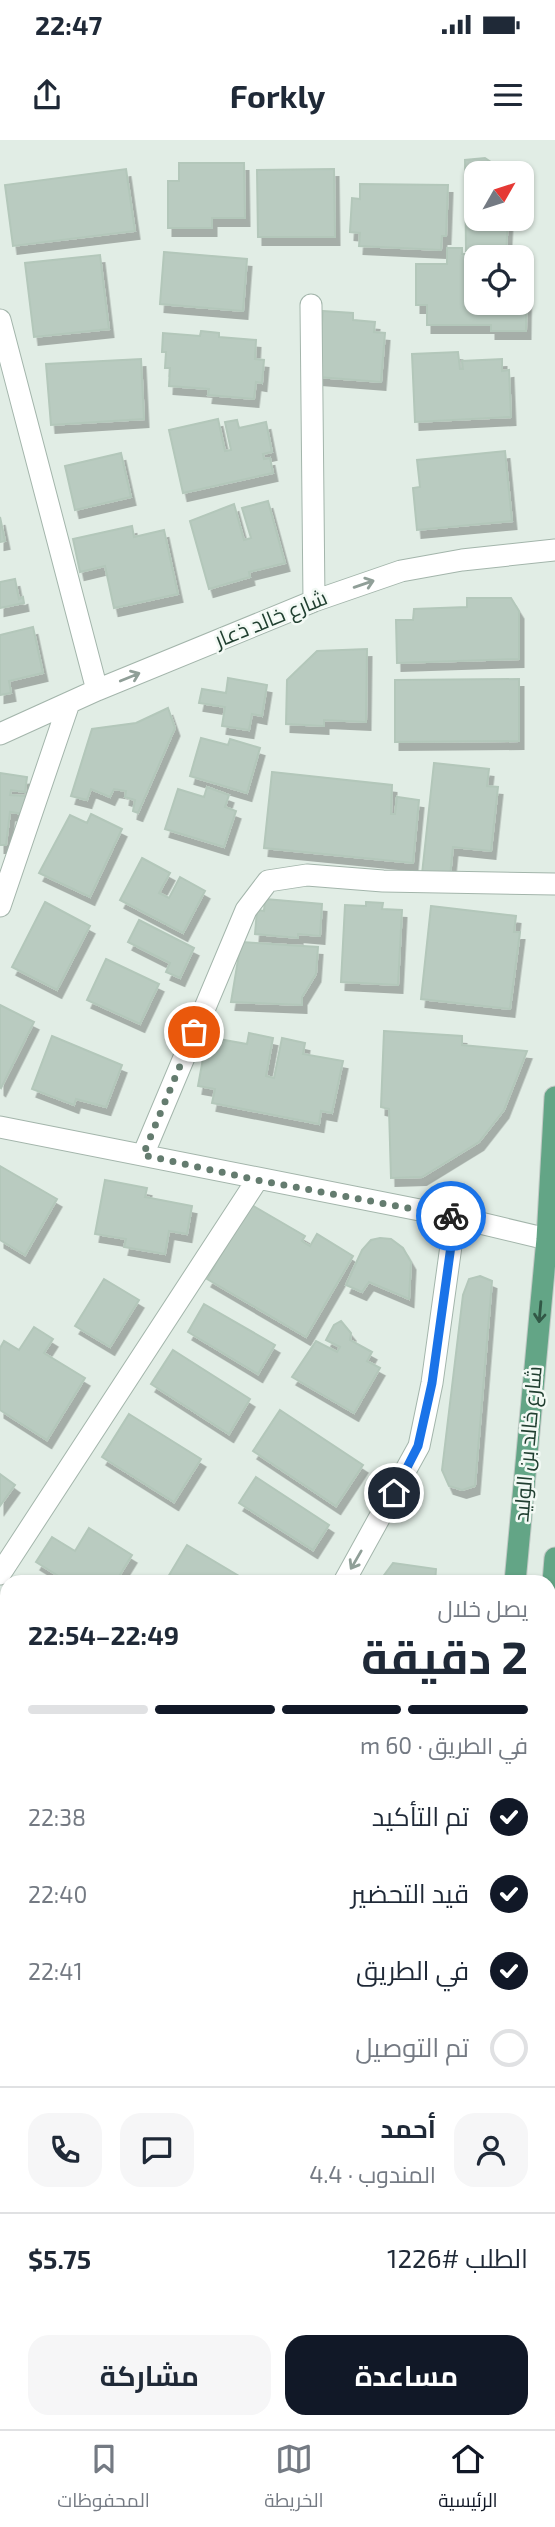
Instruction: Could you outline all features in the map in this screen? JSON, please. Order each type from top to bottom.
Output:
[{"type":"main road","name":"شارع خالد بن الوليد","points":[[516,1575],[547,1239],[555,1097]]},
{"type":"street","points":[[311,305],[314,601]]},
{"type":"street","points":[[0,320],[97,690]]},
{"type":"street","name":"شارع خالد ذعار","points":[[0,734],[97,690],[314,601],[401,571],[555,550]]},
{"type":"street","points":[[0,906],[69,703]]},
{"type":"street","points":[[143,1155],[246,910],[268,881],[307,876],[383,881],[555,884]]},
{"type":"street","points":[[0,1127],[257,1180],[455,1217],[547,1239]]},
{"type":"street","points":[[0,1574],[257,1180]]},
{"type":"street","points":[[348,1575],[418,1446],[432,1383],[455,1217]]},
{"type":"building","points":[[485,158],[489,161],[465,161]]},
{"type":"building","points":[[179,163],[244,163],[245,218],[212,218],[212,228],[168,228],[168,181],[179,181]]},
{"type":"building","points":[[126,169],[135,231],[13,246],[5,185]]},
{"type":"building","points":[[334,169],[335,237],[258,237],[257,170]]},
{"type":"building","points":[[360,184],[448,185],[446,236],[442,236],[441,250],[359,246],[360,233],[350,232],[352,198],[360,199]]},
{"type":"building","points":[[466,231],[507,231],[507,245],[466,245]]},
{"type":"building","points":[[447,248],[462,248],[464,315],[526,315],[526,331],[491,331],[491,325],[427,325],[427,305],[416,305],[416,264],[447,264]]},
{"type":"building","points":[[164,252],[247,259],[243,311],[160,304]]},
{"type":"building","points":[[100,255],[109,329],[34,337],[25,263]]},
{"type":"building","points":[[323,311],[353,313],[353,320],[375,322],[374,332],[385,333],[381,382],[318,377]]},
{"type":"building","points":[[201,331],[219,333],[219,337],[256,340],[255,359],[264,360],[262,383],[256,382],[254,399],[208,395],[209,389],[169,386],[170,368],[165,368],[166,352],[162,352],[163,333],[200,336]]},
{"type":"building","points":[[458,352],[460,369],[463,369],[462,361],[502,359],[502,371],[509,370],[511,417],[415,422],[412,354]]},
{"type":"building","points":[[141,359],[144,419],[51,425],[46,364]]},
{"type":"building","points":[[218,419],[225,451],[231,450],[225,422],[237,420],[239,428],[266,422],[272,452],[263,454],[264,459],[270,458],[273,473],[183,493],[169,430]]},
{"type":"building","points":[[505,451],[512,521],[417,530],[413,488],[420,487],[417,460]]},
{"type":"building","points":[[121,453],[131,497],[75,510],[65,466]]},
{"type":"building","points":[[268,501],[285,563],[249,572],[250,577],[209,589],[190,521],[234,504],[244,540],[251,538],[242,508]]},
{"type":"building","points":[[0,517],[5,541],[0,542]]},
{"type":"building","points":[[132,526],[134,537],[164,530],[178,594],[114,608],[105,566],[80,572],[73,539]]},
{"type":"building","points":[[15,579],[19,599],[23,597],[24,603],[0,608],[0,582]]},
{"type":"building","points":[[467,598],[511,598],[519,611],[519,659],[397,663],[396,620],[413,620],[414,609],[467,607]]},
{"type":"building","points":[[33,627],[43,673],[9,681],[11,693],[0,695],[0,635]]},
{"type":"building","points":[[367,649],[366,722],[324,720],[324,726],[286,724],[287,680],[317,651]]},
{"type":"building","points":[[228,678],[267,685],[262,716],[252,714],[249,730],[222,726],[225,707],[199,703],[202,689],[226,693]]},
{"type":"building","points":[[519,679],[519,741],[395,742],[395,680]]},
{"type":"building","points":[[168,708],[175,728],[138,813],[133,811],[135,800],[125,797],[126,791],[114,789],[110,797],[91,789],[87,800],[71,796],[92,729],[136,723]]},
{"type":"building","points":[[201,738],[228,745],[230,739],[260,748],[247,793],[190,776]]},
{"type":"building","points":[[434,763],[489,769],[487,786],[498,787],[491,851],[453,847],[450,877],[422,874]]},
{"type":"building","points":[[272,772],[392,785],[391,814],[395,814],[397,797],[419,800],[413,863],[264,848]]},
{"type":"building","points":[[0,773],[27,777],[25,792],[11,790],[10,795],[26,796],[24,814],[10,812],[6,845],[0,845]]},
{"type":"building","points":[[207,787],[229,795],[225,807],[236,811],[224,847],[165,829],[178,789],[204,797]]},
{"type":"building","points":[[91,814],[122,829],[90,897],[39,873],[70,815],[87,823]]},
{"type":"building","points":[[142,858],[170,873],[159,893],[169,898],[180,877],[205,891],[183,933],[120,900]]},
{"type":"building","points":[[265,899],[322,904],[320,936],[298,934],[298,938],[255,934],[257,910],[264,911]]},
{"type":"building","points":[[45,902],[90,926],[57,990],[12,967]]},
{"type":"building","points":[[366,902],[383,903],[382,909],[402,910],[398,985],[341,982],[345,905],[366,906]]},
{"type":"building","points":[[431,906],[516,916],[514,932],[520,932],[510,1009],[421,999]]},
{"type":"building","points":[[139,920],[194,948],[180,978],[166,972],[170,963],[128,942]]},
{"type":"building","points":[[241,942],[318,947],[316,974],[302,997],[302,1005],[231,1002]]},
{"type":"building","points":[[106,959],[159,984],[140,1024],[87,1000]]},
{"type":"building","points":[[0,1005],[34,1022],[1,1088],[0,1087]]},
{"type":"building","points":[[384,1031],[462,1036],[462,1045],[527,1051],[504,1110],[479,1142],[422,1177],[391,1178],[389,1109],[381,1107]]},
{"type":"building","points":[[249,1033],[273,1038],[266,1076],[274,1078],[282,1038],[305,1043],[303,1054],[343,1061],[332,1113],[321,1111],[319,1124],[212,1103],[215,1089],[198,1086],[207,1037],[247,1044]]},
{"type":"building","points":[[52,1036],[122,1065],[106,1107],[76,1099],[74,1105],[32,1089]]},
{"type":"building","points":[[0,1166],[57,1199],[25,1255],[0,1240]]},
{"type":"building","points":[[105,1180],[147,1188],[145,1197],[192,1206],[187,1234],[169,1231],[165,1254],[124,1247],[126,1239],[95,1234]]},
{"type":"building","points":[[250,1204],[305,1236],[302,1241],[310,1246],[317,1234],[353,1256],[306,1337],[207,1279]]},
{"type":"building","points":[[391,1239],[403,1248],[411,1262],[409,1299],[369,1282],[362,1292],[346,1285],[362,1250],[371,1240]]},
{"type":"building","points":[[480,1276],[492,1281],[475,1486],[462,1490],[449,1486],[442,1470],[463,1295],[469,1279]]},
{"type":"building","points":[[104,1279],[139,1300],[110,1347],[75,1326]]},
{"type":"building","points":[[204,1304],[275,1345],[258,1374],[188,1332]]},
{"type":"building","points":[[341,1321],[351,1333],[350,1340],[372,1352],[367,1361],[380,1368],[354,1413],[292,1377],[316,1341],[337,1352],[340,1347],[326,1340],[334,1325]]},
{"type":"building","points":[[34,1327],[53,1339],[44,1353],[85,1378],[47,1440],[0,1410],[0,1348],[4,1341],[19,1350]]},
{"type":"building","points":[[173,1350],[250,1399],[229,1434],[151,1384]]},
{"type":"building","points":[[280,1410],[363,1465],[336,1506],[253,1451]]},
{"type":"building","points":[[129,1414],[201,1459],[174,1502],[102,1457]]},
{"type":"building","points":[[0,1474],[15,1485],[0,1506]]},
{"type":"building","points":[[256,1477],[329,1525],[313,1550],[239,1503]]},
{"type":"building","points":[[89,1528],[132,1555],[120,1575],[57,1575],[36,1562],[52,1537],[75,1551]]},
{"type":"building","points":[[187,1545],[237,1575],[169,1575]]},
{"type":"building","points":[[393,1563],[436,1569],[436,1575],[384,1575]]},
{"type":"way so far","points":[[194,1032],[143,1155],[257,1180],[451,1216]]},
{"type":"route","points":[[394,1493],[418,1446],[432,1383],[455,1217],[451,1216]]}]
